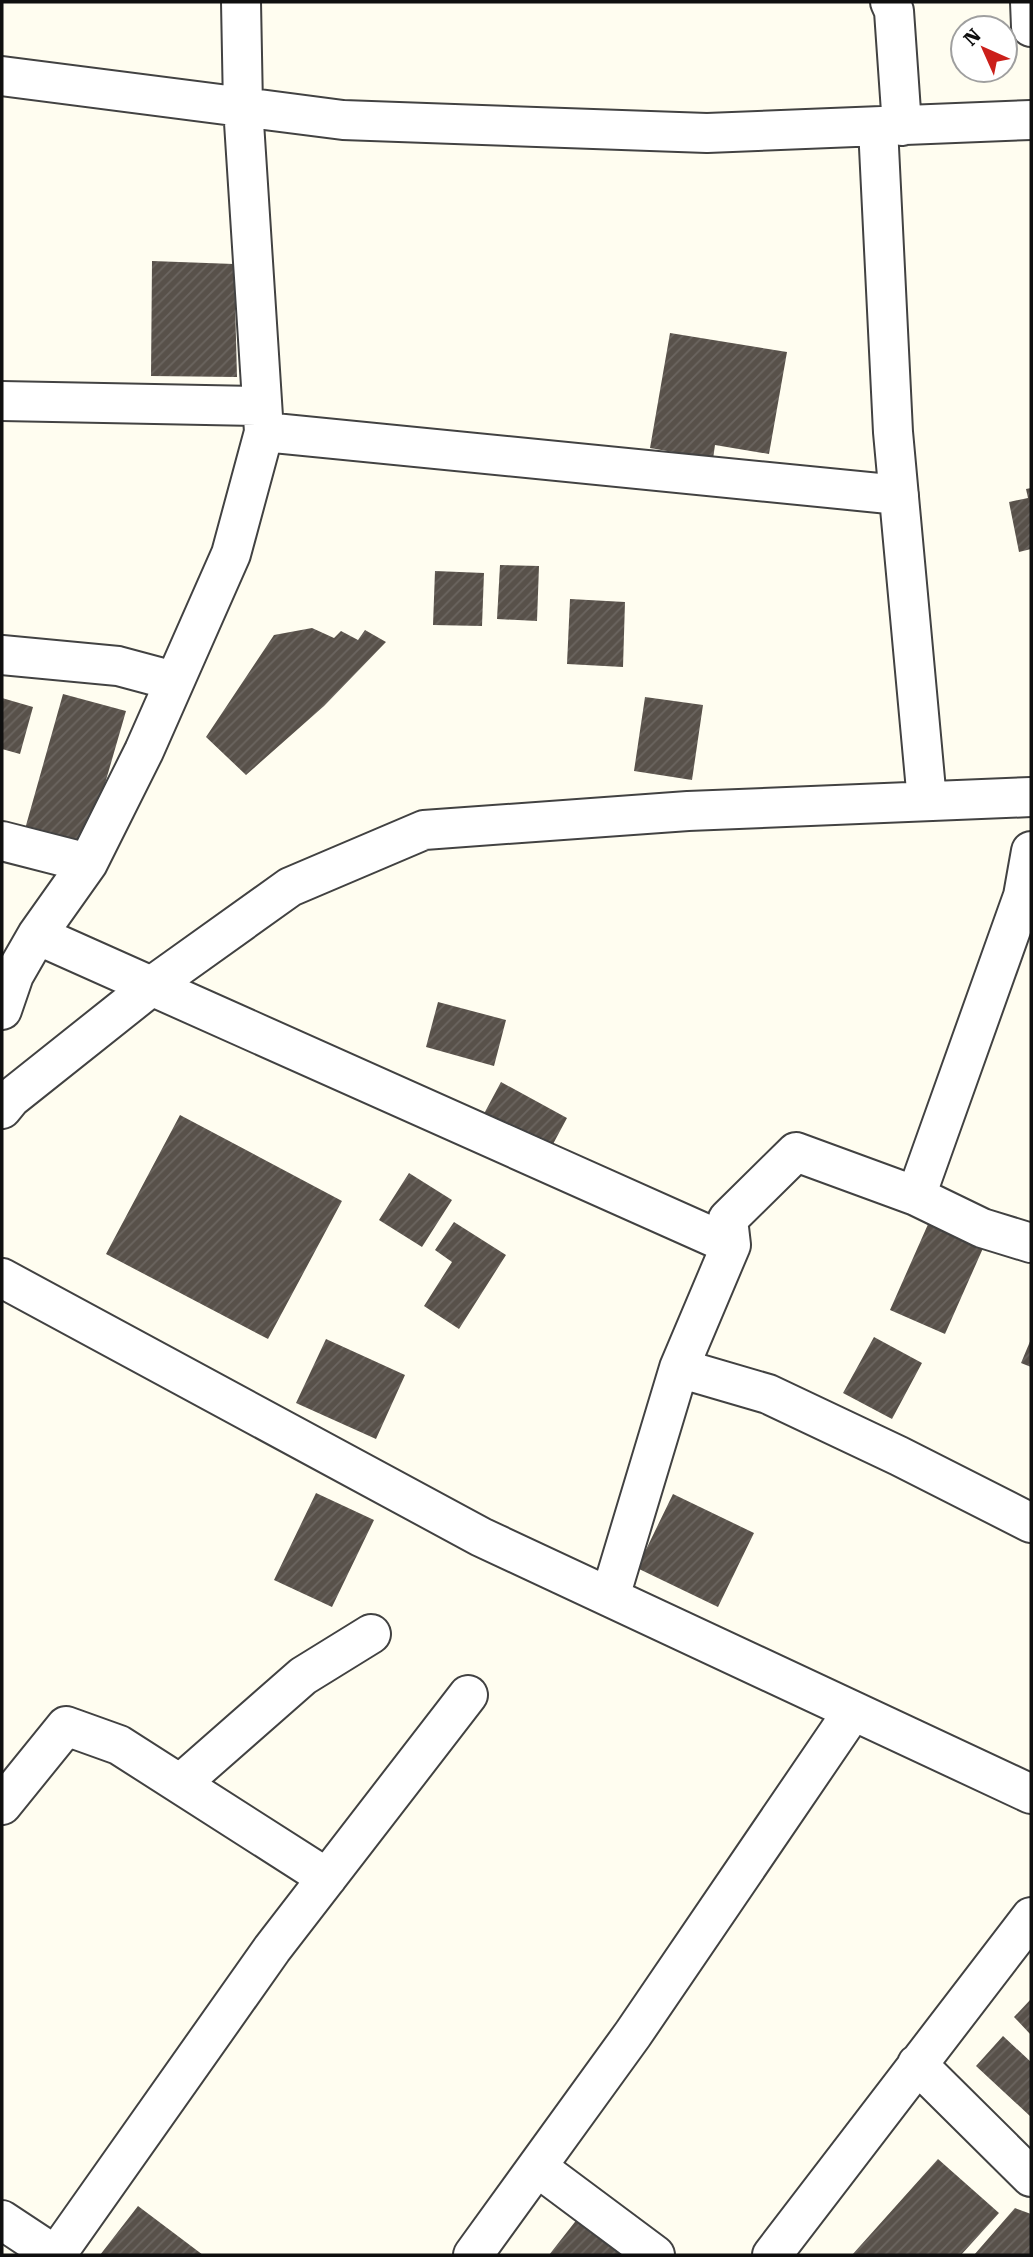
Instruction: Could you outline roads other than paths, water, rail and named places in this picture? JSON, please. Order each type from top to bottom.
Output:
[{"type":"street","points":[[2,1010],[14,975],[37,935],[88,863],[144,751],[231,554],[263,419],[243,107],[241,2]]},
{"type":"street","points":[[890,2],[894,11],[890,126],[893,432],[926,801]]},
{"type":"street","points":[[1030,2],[1031,27]]},
{"type":"street","points":[[2,76],[343,120],[707,133],[1031,120]]},
{"type":"street","points":[[2,401],[263,419],[899,495]]},
{"type":"street","points":[[2,655],[118,666],[174,681]]},
{"type":"street","points":[[2,1109],[11,1098],[153,985],[290,887],[424,830],[688,811],[1031,797]]},
{"type":"street","points":[[2,841],[88,863]]},
{"type":"street","points":[[916,1196],[1023,895],[1031,851]]},
{"type":"street","points":[[37,935],[731,1245]]},
{"type":"street","points":[[610,1597],[679,1368],[731,1245],[728,1219],[796,1152],[916,1196],[982,1228],[1031,1243]]},
{"type":"street","points":[[2,1278],[481,1538],[1031,1794]]},
{"type":"street","points":[[679,1368],[768,1394],[1031,1523]]},
{"type":"street","points":[[180,1784],[303,1676],[371,1634]]},
{"type":"street","points":[[2,2220],[55,2255],[272,1949],[468,1695]]},
{"type":"street","points":[[473,2255],[633,2034],[853,1712]]},
{"type":"street","points":[[2,1804],[66,1726],[119,1745],[327,1878]]},
{"type":"street","points":[[772,2255],[1031,1917]]},
{"type":"street","points":[[917,2064],[1031,2177]]},
{"type":"street","points":[[537,2166],[655,2255]]}]
